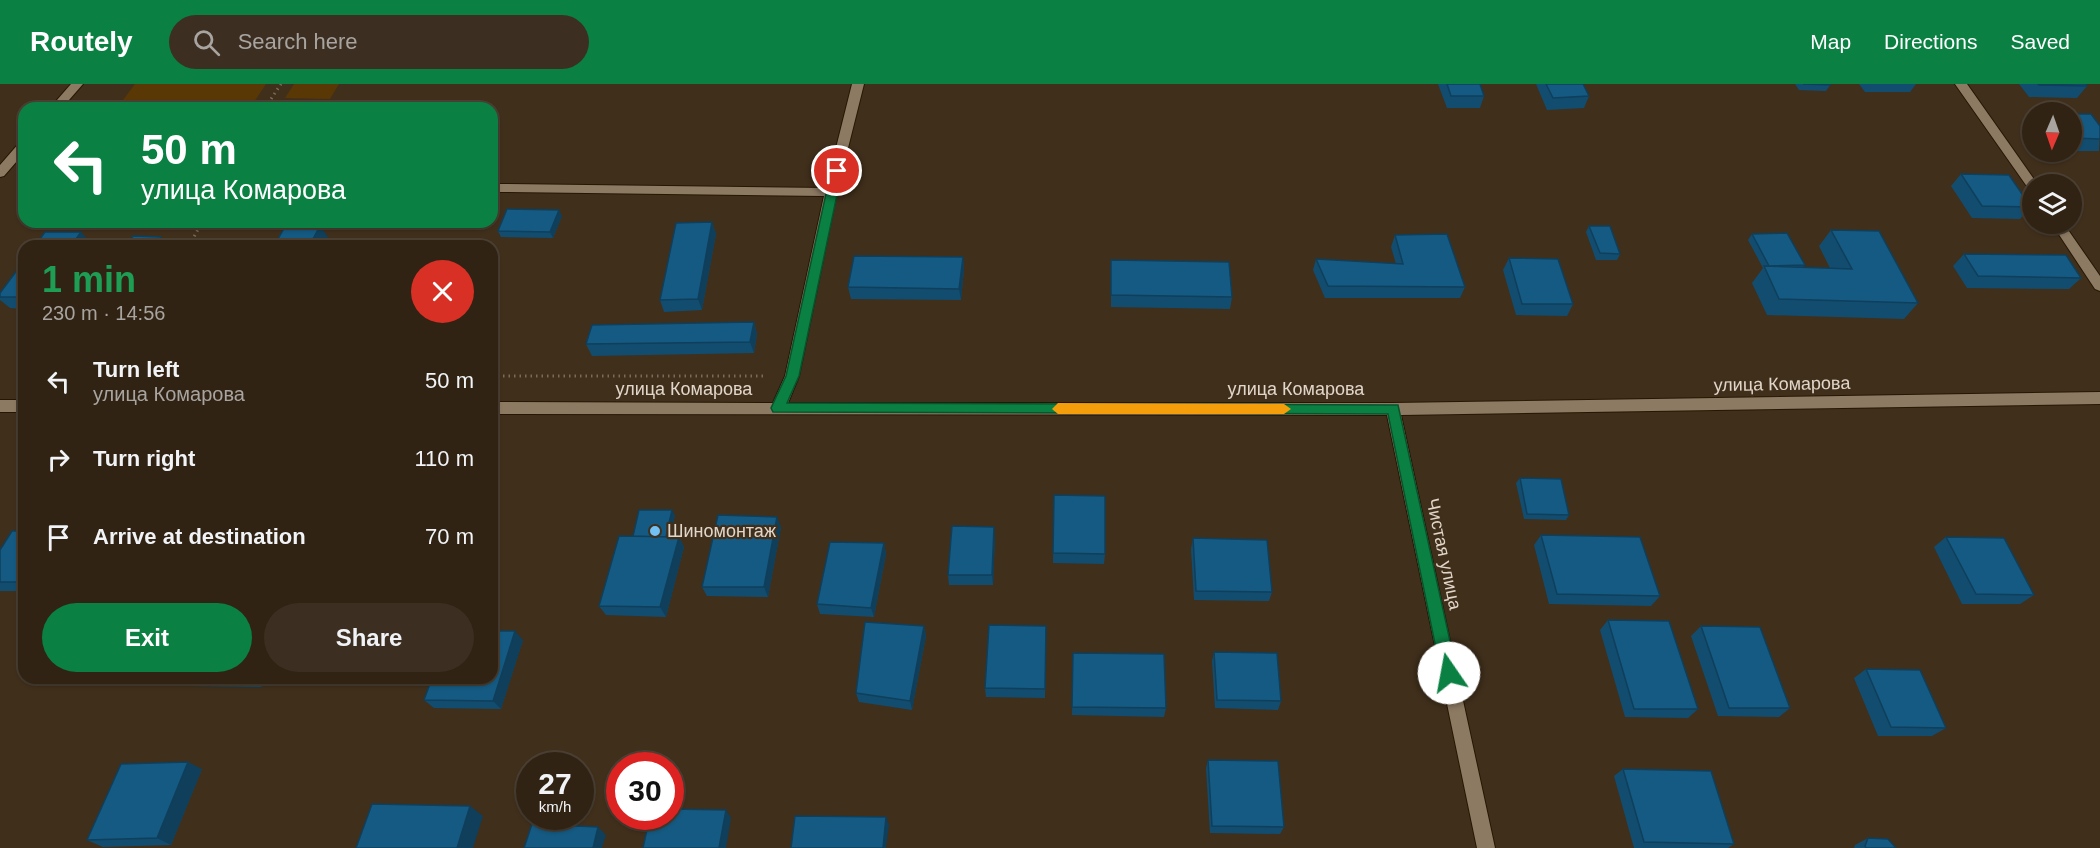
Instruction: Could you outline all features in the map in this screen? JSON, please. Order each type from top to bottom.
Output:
[{"type":"street","points":[[61,102],[77,84]]},
{"type":"street","points":[[778,408],[792,376],[831,192],[858,84]]},
{"type":"street","points":[[1961,84],[2025,174]]},
{"type":"street","points":[[0,173],[18,152]]},
{"type":"street","points":[[500,188],[831,192]]},
{"type":"street","points":[[2065,234],[2100,285]]},
{"type":"street","name":"улица Комарова","points":[[498,408],[1393,409],[2100,398]]},
{"type":"street","points":[[0,406],[18,406]]},
{"type":"street","name":"Чистая улица","points":[[1393,409],[1486,848]]},
{"type":"path","points":[[269,102],[281,84]]},
{"type":"path","points":[[498,376],[792,376]]},
{"type":"shaded area","points":[[135,84],[266,84],[254,102],[122,102]]},
{"type":"shaded area","points":[[294,84],[339,84],[330,99],[285,98]]},
{"type":"building","points":[[1447,84],[1480,84],[1484,96],[1451,96]]},
{"type":"building","points":[[1546,84],[1583,84],[1589,96],[1553,98]]},
{"type":"building","points":[[2086,84],[2087,86],[2039,85]]},
{"type":"building","points":[[2082,114],[2091,114],[2100,126],[2100,139],[2082,138]]},
{"type":"building","points":[[1961,174],[2009,175],[2022,194],[2022,207],[1982,206]]},
{"type":"building","points":[[507,209],[559,210],[550,232],[498,231]]},
{"type":"building","points":[[712,222],[698,299],[660,300],[676,223]]},
{"type":"building","points":[[1589,226],[1610,226],[1620,254],[1600,253]]},
{"type":"building","points":[[284,228],[319,228],[312,240],[277,240]]},
{"type":"building","points":[[1831,230],[1879,231],[1918,303],[1779,299],[1764,266],[1852,269]]},
{"type":"building","points":[[45,232],[81,232],[75,240],[39,240]]},
{"type":"building","points":[[1787,233],[1805,265],[1769,266],[1752,234]]},
{"type":"building","points":[[1447,234],[1465,287],[1328,286],[1316,259],[1403,264],[1395,235]]},
{"type":"building","points":[[133,236],[161,237],[159,240],[130,240]]},
{"type":"building","points":[[1964,254],[2066,255],[2081,278],[1978,276]]},
{"type":"building","points":[[854,256],[963,257],[959,289],[848,287]]},
{"type":"building","points":[[1509,258],[1558,259],[1573,304],[1522,304]]},
{"type":"building","points":[[1111,260],[1229,262],[1232,297],[1111,295]]},
{"type":"building","points":[[18,269],[18,297],[0,297],[0,293]]},
{"type":"building","points":[[754,322],[750,342],[586,344],[592,325]]},
{"type":"building","points":[[1520,478],[1561,479],[1569,515],[1527,514]]},
{"type":"building","points":[[1054,495],[1105,496],[1105,554],[1053,553]]},
{"type":"building","points":[[639,510],[672,510],[666,537],[633,536]]},
{"type":"building","points":[[718,515],[777,517],[764,587],[702,587]]},
{"type":"building","points":[[952,526],[994,527],[992,575],[948,575]]},
{"type":"building","points":[[12,531],[18,531],[18,582],[0,582],[0,550]]},
{"type":"building","points":[[1541,535],[1640,537],[1660,596],[1557,594]]},
{"type":"building","points":[[619,536],[679,537],[660,607],[599,606]]},
{"type":"building","points":[[1946,537],[2004,538],[2034,595],[1976,594]]},
{"type":"building","points":[[1193,538],[1267,540],[1272,592],[1196,591]]},
{"type":"building","points":[[830,542],[884,543],[871,608],[817,604]]},
{"type":"building","points":[[1608,620],[1669,621],[1698,709],[1634,709]]},
{"type":"building","points":[[865,622],[924,626],[910,701],[856,693]]},
{"type":"building","points":[[989,625],[1046,626],[1045,689],[985,688]]},
{"type":"building","points":[[1701,626],[1760,627],[1790,708],[1729,708]]},
{"type":"building","points":[[498,631],[515,631],[493,701],[424,700],[430,684],[498,684]]},
{"type":"building","points":[[1214,652],[1277,653],[1281,701],[1217,700]]},
{"type":"building","points":[[1073,653],[1164,654],[1166,708],[1072,707]]},
{"type":"building","points":[[1866,669],[1920,670],[1946,728],[1891,727]]},
{"type":"building","points":[[1208,760],[1278,761],[1284,827],[1212,826]]},
{"type":"building","points":[[188,762],[157,838],[87,840],[121,764]]},
{"type":"building","points":[[1623,769],[1711,771],[1734,844],[1644,842]]},
{"type":"building","points":[[372,804],[470,806],[457,848],[356,848]]},
{"type":"building","points":[[684,809],[726,810],[719,848],[643,848],[647,830],[684,830]]},
{"type":"building","points":[[795,816],[886,817],[883,848],[791,848]]},
{"type":"building","points":[[594,827],[598,827],[593,848],[524,848],[530,830],[594,830]]},
{"type":"building","points":[[1868,838],[1888,839],[1896,848],[1866,848]]},
{"type":"slow traffic","points":[[1058,409],[1284,409]]},
{"type":"place","name":"Шиномонтаж","points":[[655,531]]},
{"type":"route","points":[[837,171],[792,376],[778,408],[1393,409],[1449,673]]}]
